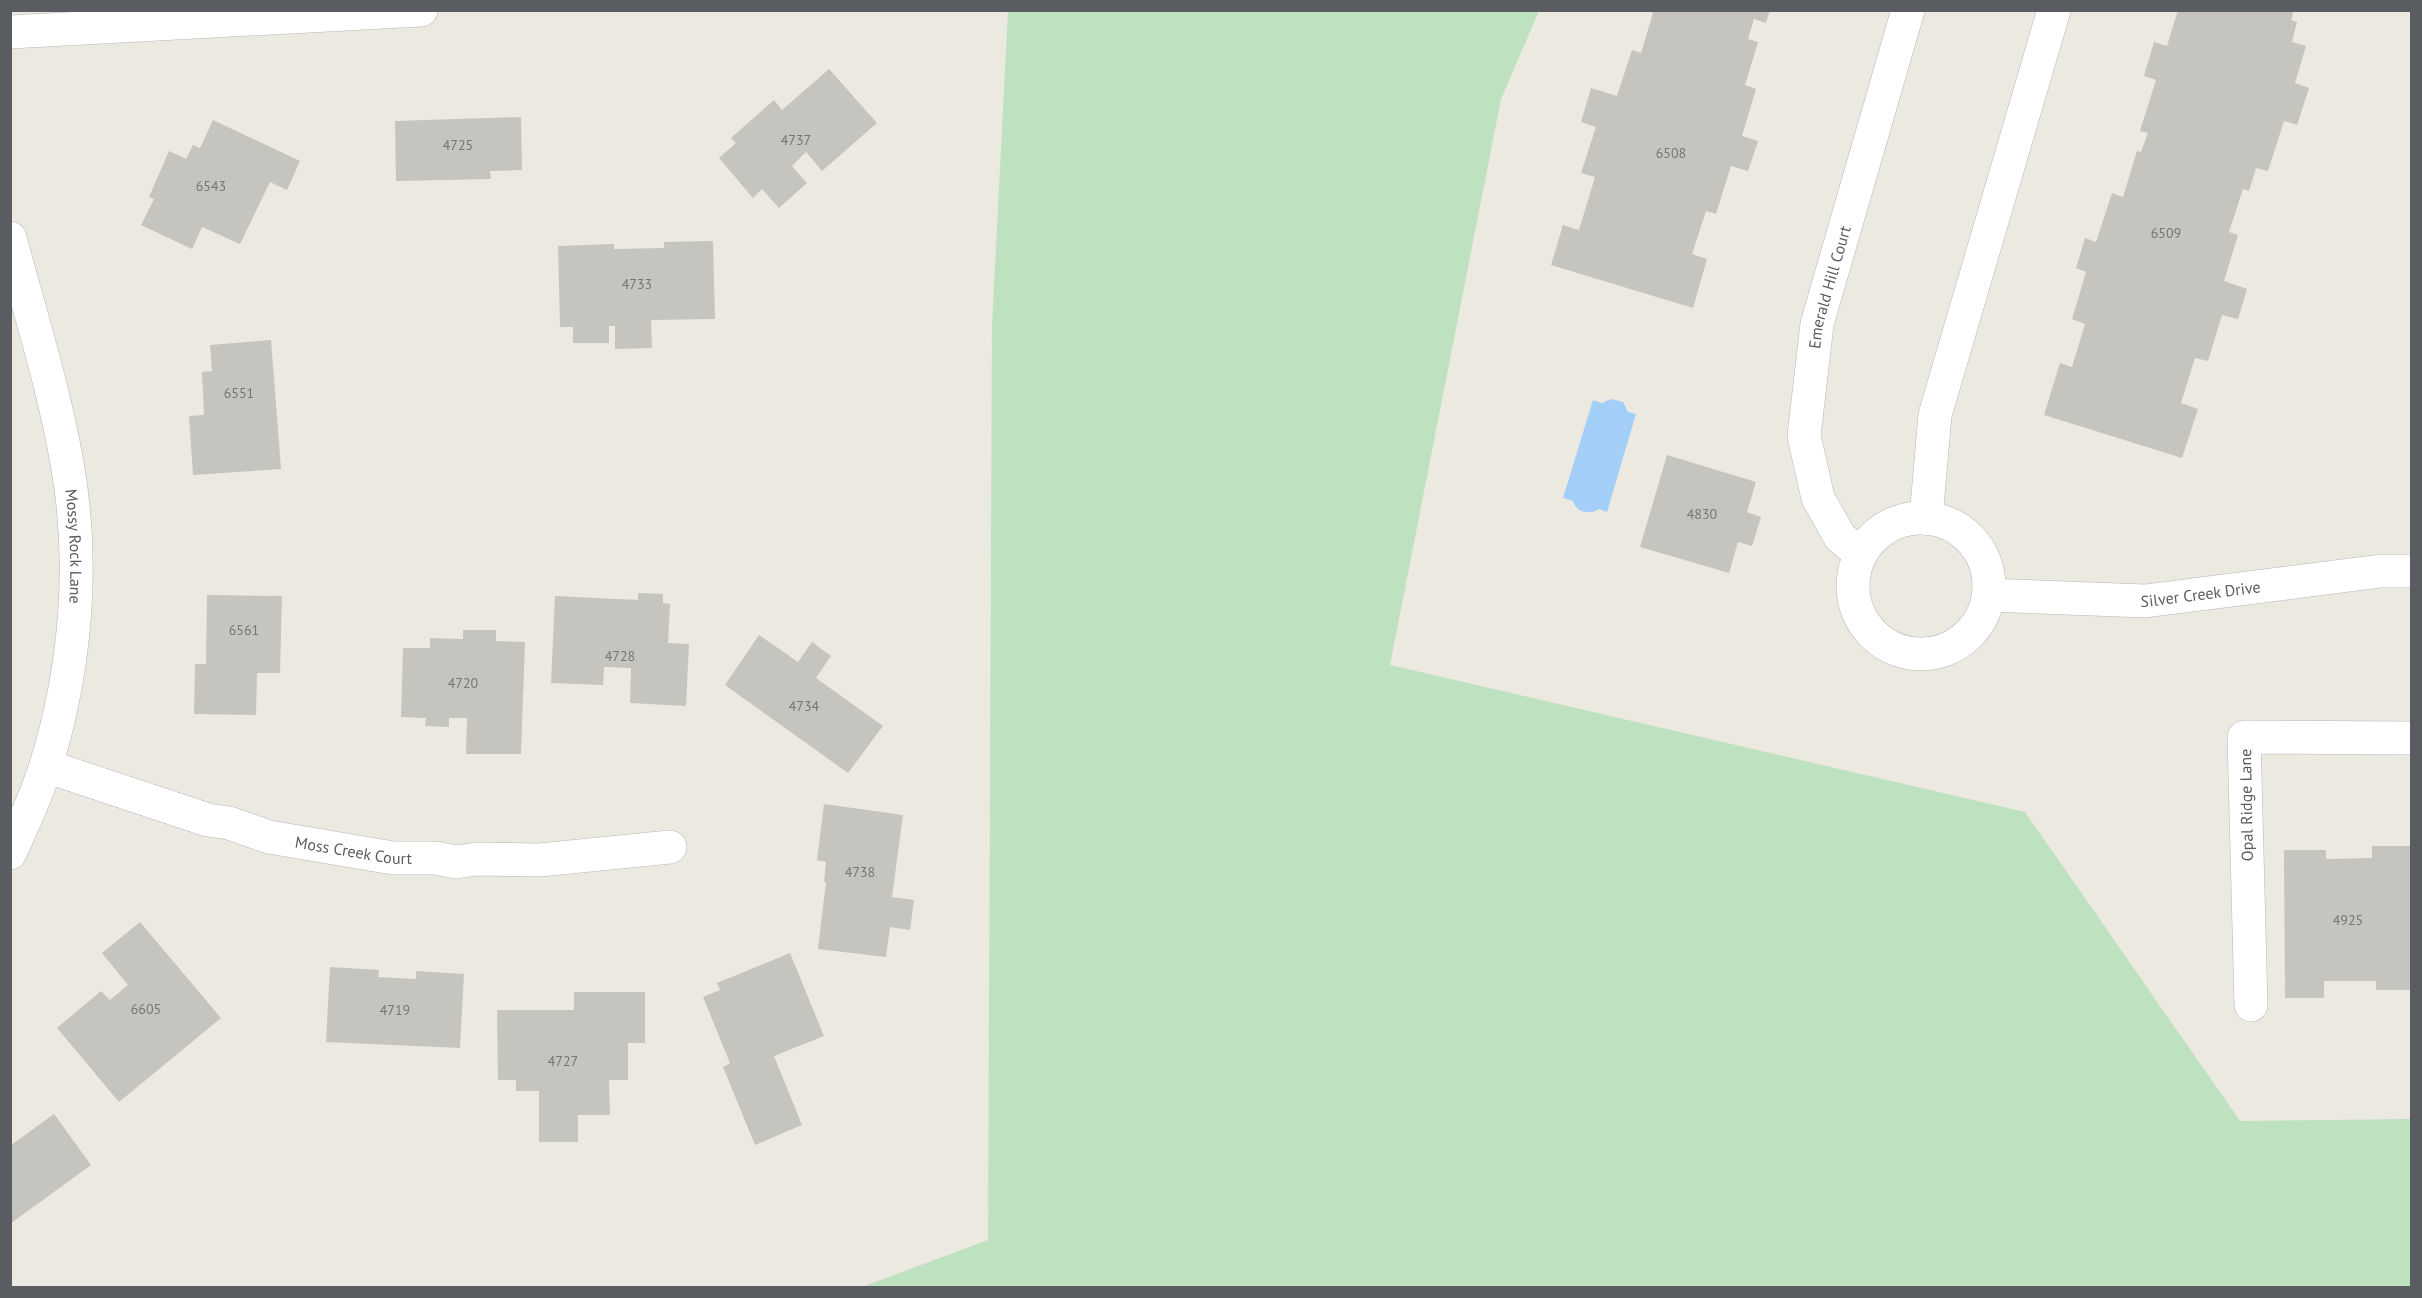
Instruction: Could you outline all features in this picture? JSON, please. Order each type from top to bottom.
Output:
[{"type":"street","points":[[10,32],[421,10]]},
{"type":"street","name":"Emerald Hill Court","points":[[1860,555],[1840,537],[1818,498],[1804,436],[1816,324],[1908,10]]},
{"type":"street","points":[[1926,518],[1935,415],[2054,10]]},
{"type":"street","name":"Mossy Rock Lane","points":[[10,238],[60,425],[68,464],[74,523],[75,606],[69,667],[57,726],[46,766],[24,825],[10,853]]},
{"type":"street","points":[[1926,518],[1948,523],[1966,535],[1980,552],[1988,573],[1989,595],[1983,615],[1970,633],[1953,646],[1932,653],[1911,653],[1890,646],[1872,633],[1860,616],[1853,596],[1853,575],[1860,555],[1872,538],[1887,526],[1907,519],[1926,518]]},
{"type":"street","name":"Silver Creek Drive","points":[[1989,595],[2145,601],[2381,571],[2412,571]]},
{"type":"street","name":"Opal Ridge Lane","points":[[2251,1005],[2244,737],[2412,738]]},
{"type":"street","name":"Moss Creek Court","points":[[46,766],[208,820],[229,823],[269,837],[393,858],[435,858],[456,862],[477,859],[540,860],[670,847]]},
{"type":"green space","points":[[1008,11],[1539,11],[1501,99],[1390,665],[2025,812],[2240,1121],[2411,1119],[2411,1287],[862,1287],[988,1240],[992,326]]},
{"type":"water","points":[[1611,399],[1623,402],[1628,412],[1636,414],[1607,512],[1599,509],[1584,512],[1577,508],[1573,501],[1563,498],[1593,400],[1602,403]]},
{"type":"building","points":[[1646,10],[1770,10],[1766,23],[1754,19],[1748,39],[1758,42],[1745,85],[1756,89],[1742,136],[1758,141],[1748,171],[1731,166],[1716,214],[1706,211],[1692,254],[1707,259],[1693,308],[1551,265],[1563,225],[1579,230],[1595,177],[1581,173],[1596,127],[1581,122],[1591,88],[1617,96],[1632,50],[1641,53],[1653,13]]},
{"type":"building","points":[[2178,10],[2294,10],[2291,20],[2297,22],[2292,42],[2306,46],[2295,83],[2309,88],[2297,125],[2284,121],[2268,171],[2256,168],[2249,191],[2243,189],[2229,232],[2238,235],[2224,281],[2247,289],[2238,319],[2222,315],[2208,361],[2195,358],[2181,403],[2198,409],[2182,458],[2044,415],[2060,363],[2072,367],[2085,324],[2072,319],[2086,272],[2076,268],[2085,238],[2096,242],[2112,193],[2123,197],[2137,151],[2141,152],[2148,133],[2140,131],[2156,80],[2144,76],[2154,42],[2167,46]]},
{"type":"building","points":[[829,69],[877,123],[822,171],[806,152],[792,166],[807,183],[779,208],[762,189],[753,198],[719,158],[736,143],[731,138],[774,100],[782,110]]},
{"type":"building","points":[[521,117],[522,170],[490,171],[491,179],[396,181],[395,121]]},
{"type":"building","points":[[213,120],[300,161],[287,190],[270,182],[240,244],[202,227],[192,249],[141,225],[154,199],[149,197],[169,151],[186,159],[193,145],[200,148]]},
{"type":"building","points":[[713,241],[715,319],[651,320],[652,348],[615,349],[615,326],[609,326],[609,343],[573,343],[573,327],[560,327],[558,246],[614,244],[614,249],[664,248],[664,242]]},
{"type":"building","points":[[271,340],[281,469],[193,475],[189,416],[204,415],[202,372],[212,371],[210,345]]},
{"type":"building","points":[[1667,455],[1756,482],[1747,512],[1761,517],[1752,546],[1738,542],[1729,573],[1640,547]]},
{"type":"building","points":[[638,593],[663,594],[663,603],[670,604],[668,643],[689,644],[686,706],[630,703],[631,668],[604,667],[603,685],[551,683],[555,596],[638,600]]},
{"type":"building","points":[[207,595],[282,596],[280,673],[257,673],[256,715],[194,714],[195,664],[206,664]]},
{"type":"building","points":[[463,630],[496,630],[496,641],[525,642],[521,754],[466,754],[467,718],[449,718],[449,727],[425,726],[426,718],[401,717],[403,648],[430,648],[430,638],[463,639]]},
{"type":"building","points":[[759,635],[798,662],[812,642],[831,656],[816,678],[883,726],[848,773],[725,685]]},
{"type":"building","points":[[824,804],[903,815],[892,897],[914,900],[910,930],[890,927],[886,957],[818,949],[826,882],[824,882],[826,862],[817,860]]},
{"type":"building","points":[[2372,846],[2412,846],[2412,990],[2376,990],[2376,981],[2324,981],[2324,998],[2285,998],[2284,850],[2326,850],[2326,859],[2372,858]]},
{"type":"building","points":[[140,922],[221,1018],[119,1102],[57,1028],[101,991],[110,1000],[128,985],[102,953]]},
{"type":"building","points":[[790,953],[824,1036],[774,1056],[802,1125],[755,1145],[723,1067],[730,1063],[703,997],[720,990],[717,983]]},
{"type":"building","points":[[330,967],[379,970],[378,977],[416,979],[416,971],[464,974],[460,1048],[326,1042]]},
{"type":"building","points":[[574,992],[645,992],[645,1043],[628,1043],[628,1080],[609,1080],[610,1115],[578,1115],[578,1142],[539,1142],[539,1091],[516,1091],[516,1080],[498,1080],[497,1010],[574,1010]]},
{"type":"building","points":[[54,1114],[91,1165],[10,1224],[10,1146]]}]
